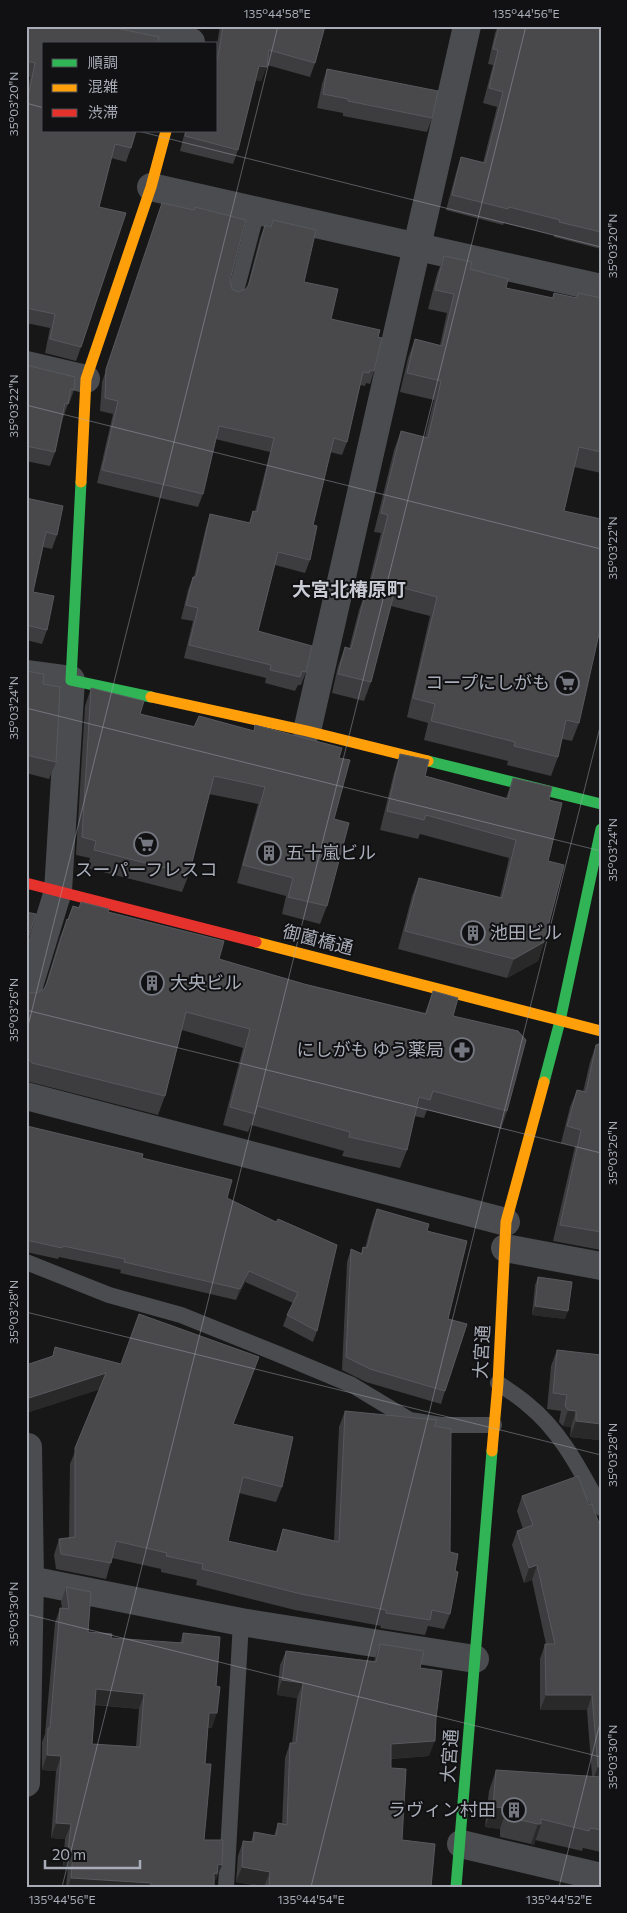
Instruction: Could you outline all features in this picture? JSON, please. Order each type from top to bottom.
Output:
[{"type":"street","points":[[109,26],[192,37]]},
{"type":"street","points":[[307,731],[467,26]]},
{"type":"street","points":[[26,996],[58,891],[86,380],[151,187],[166,132]]},
{"type":"street","points":[[151,187],[601,288]]},
{"type":"street","points":[[26,366],[86,380]]},
{"type":"street","points":[[26,674],[71,680],[307,731],[601,804]]},
{"type":"street","name":"大宮通","points":[[456,1887],[498,1383],[506,1235],[560,1021],[601,830]]},
{"type":"street","name":"御薗橋通","points":[[26,883],[601,1031]]},
{"type":"street","points":[[26,1096],[506,1235],[601,1266]]},
{"type":"street","points":[[26,1447],[28,1447],[30,1580],[26,1783]]},
{"type":"street","points":[[30,1580],[241,1622],[475,1659]]},
{"type":"street","points":[[461,1844],[601,1877]]},
{"type":"lane","points":[[235,295],[257,210]]},
{"type":"lane","points":[[26,1262],[109,1295],[181,1315],[278,1354],[352,1385],[410,1420],[441,1424],[494,1425]]},
{"type":"lane","points":[[498,1383],[527,1404],[551,1427],[575,1460],[601,1508]]},
{"type":"lane","points":[[226,1887],[241,1622]]},
{"type":"building","points":[[26,26],[109,26],[159,37],[158,42],[42,42],[42,132],[136,132],[131,148],[115,144],[99,207],[126,213],[81,347],[50,339],[55,314],[26,308],[26,107],[35,63],[26,61]]},
{"type":"building","points":[[223,26],[325,26],[315,63],[269,50],[267,67],[259,66],[238,150],[185,136],[186,132],[218,132],[218,56]]},
{"type":"building","points":[[499,26],[601,26],[601,232],[509,207],[508,209],[452,195],[461,157],[485,163],[503,92],[489,88],[498,50],[493,49]]},
{"type":"building","points":[[327,69],[438,91],[432,118],[323,94]]},
{"type":"building","points":[[162,203],[194,210],[195,207],[246,220],[230,280],[232,289],[238,292],[246,289],[249,284],[265,225],[271,227],[273,220],[316,230],[304,282],[338,289],[331,319],[380,330],[378,337],[382,338],[374,371],[370,370],[369,373],[363,372],[347,442],[334,438],[313,525],[317,526],[310,560],[278,552],[258,631],[312,646],[306,672],[302,671],[300,677],[270,670],[271,665],[189,645],[198,608],[186,605],[193,577],[196,577],[210,514],[250,523],[253,511],[257,512],[274,438],[219,426],[203,494],[102,470],[118,401],[105,398],[106,369]]},
{"type":"building","points":[[444,256],[472,262],[470,269],[508,279],[506,288],[553,298],[554,293],[577,298],[578,293],[601,298],[601,452],[579,447],[564,511],[601,519],[601,625],[579,723],[566,720],[558,757],[514,746],[515,742],[431,721],[435,704],[413,698],[437,597],[396,586],[371,682],[338,674],[345,647],[351,649],[366,591],[369,591],[388,515],[381,513],[401,431],[428,438],[441,381],[407,373],[415,339],[442,346],[454,294],[435,290]]},
{"type":"building","points":[[26,365],[75,377],[74,390],[71,389],[68,404],[65,403],[55,452],[26,446]]},
{"type":"building","points":[[26,498],[63,506],[57,535],[46,532],[33,592],[54,596],[47,630],[26,625]]},
{"type":"building","points":[[26,671],[44,674],[43,684],[60,687],[56,762],[26,755]]},
{"type":"building","points":[[91,688],[144,701],[140,714],[194,727],[199,716],[254,731],[255,725],[342,748],[339,758],[350,760],[334,819],[349,823],[327,906],[288,897],[293,878],[243,865],[265,787],[214,776],[189,874],[94,850],[96,841],[82,837]]},
{"type":"building","points":[[400,754],[429,760],[425,776],[508,799],[513,778],[552,787],[549,800],[562,803],[548,861],[564,865],[544,942],[514,959],[405,931],[419,878],[502,898],[516,840],[426,815],[424,820],[387,811]]},
{"type":"building","points":[[81,902],[109,909],[108,912],[224,941],[219,959],[304,984],[426,1014],[433,991],[458,998],[453,1016],[518,1031],[526,1040],[507,1111],[433,1091],[430,1100],[419,1097],[407,1150],[349,1137],[350,1132],[257,1106],[255,1114],[230,1107],[250,1029],[186,1012],[165,1096],[32,1063],[26,1056],[28,1036],[26,1036],[26,1031],[30,1015],[26,1015],[26,991],[37,993],[44,989],[67,919],[73,906],[79,908]]},
{"type":"building","points":[[26,912],[36,914],[26,945]]},
{"type":"building","points":[[601,1043],[601,1232],[560,1225],[581,1130],[567,1126],[577,1090],[586,1092],[596,1045]]},
{"type":"building","points":[[27,1126],[143,1154],[142,1158],[232,1180],[227,1198],[276,1222],[278,1219],[337,1245],[317,1331],[287,1315],[298,1293],[249,1271],[240,1289],[124,1262],[125,1259],[26,1240]]},
{"type":"building","points":[[377,1209],[429,1224],[427,1231],[467,1241],[448,1319],[467,1324],[445,1391],[370,1369],[346,1357],[351,1249],[362,1254],[363,1247],[367,1248]]},
{"type":"building","points":[[538,1277],[572,1282],[568,1311],[535,1306]]},
{"type":"building","points":[[139,1314],[259,1357],[233,1424],[293,1437],[282,1487],[243,1477],[228,1541],[277,1552],[283,1529],[339,1542],[345,1411],[437,1420],[434,1426],[451,1429],[450,1552],[458,1554],[455,1571],[458,1572],[450,1614],[432,1610],[430,1620],[386,1613],[386,1610],[301,1594],[202,1569],[203,1564],[166,1556],[167,1553],[116,1541],[111,1563],[61,1554],[59,1539],[75,1537],[75,1448],[106,1373],[26,1399],[26,1365],[53,1356],[55,1347],[121,1364]]},
{"type":"building","points":[[557,1350],[601,1355],[601,1424],[576,1421],[576,1411],[568,1410],[565,1406],[567,1395],[553,1393]]},
{"type":"building","points":[[578,1476],[589,1505],[592,1504],[601,1529],[601,1766],[598,1767],[592,1695],[546,1695],[545,1644],[555,1644],[537,1565],[529,1568],[517,1531],[533,1525],[522,1496]]},
{"type":"building","points":[[66,1587],[91,1592],[88,1632],[112,1634],[111,1638],[183,1643],[183,1633],[220,1637],[216,1686],[220,1687],[217,1713],[209,1713],[205,1764],[211,1764],[204,1840],[223,1840],[222,1865],[218,1864],[217,1874],[214,1873],[214,1887],[151,1887],[151,1883],[71,1878],[73,1852],[68,1851],[71,1824],[56,1823],[61,1756],[47,1755],[60,1608],[69,1609]],"holes":[[[96,1689],[144,1694],[140,1747],[92,1744]]]},
{"type":"building","points":[[380,1644],[424,1651],[420,1668],[442,1671],[435,1741],[391,1744],[391,1768],[406,1769],[402,1840],[435,1844],[431,1887],[269,1887],[270,1872],[242,1867],[243,1841],[253,1842],[254,1832],[276,1836],[278,1823],[287,1825],[290,1743],[296,1743],[303,1683],[282,1680],[286,1651],[376,1662]]},
{"type":"building","points":[[496,1770],[601,1777],[601,1830],[590,1828],[589,1831],[541,1819],[541,1824],[538,1824],[507,1817],[507,1808],[493,1807]]},
{"type":"traffic: fast","points":[[81,482],[71,680],[151,697]]},
{"type":"traffic: fast","points":[[428,761],[601,804]]},
{"type":"traffic: fast","points":[[544,1082],[560,1021],[601,829]]},
{"type":"traffic: fast","points":[[456,1887],[492,1451]]},
{"type":"traffic: slow","points":[[81,482],[86,379],[151,187],[166,132]]},
{"type":"traffic: slow","points":[[151,697],[307,731],[428,761]]},
{"type":"traffic: slow","points":[[256,942],[601,1031]]},
{"type":"traffic: slow","points":[[492,1451],[498,1383],[506,1222],[544,1082]]},
{"type":"traffic: jam","points":[[26,883],[256,942]]},
{"type":"place","name":"コープにしがも","points":[[567,683]]},
{"type":"place","name":"スーパーフレスコ","points":[[146,844]]},
{"type":"place","name":"五十嵐ビル","points":[[269,853]]},
{"type":"place","name":"池田ビル","points":[[473,933]]},
{"type":"place","name":"大央ビル","points":[[152,983]]},
{"type":"place","name":"にしがも ゆう薬局","points":[[462,1050]]},
{"type":"place","name":"ラヴィン村田","points":[[514,1810]]},
{"type":"district","name":"大宮北椿原町","points":[[349,589]]}]
